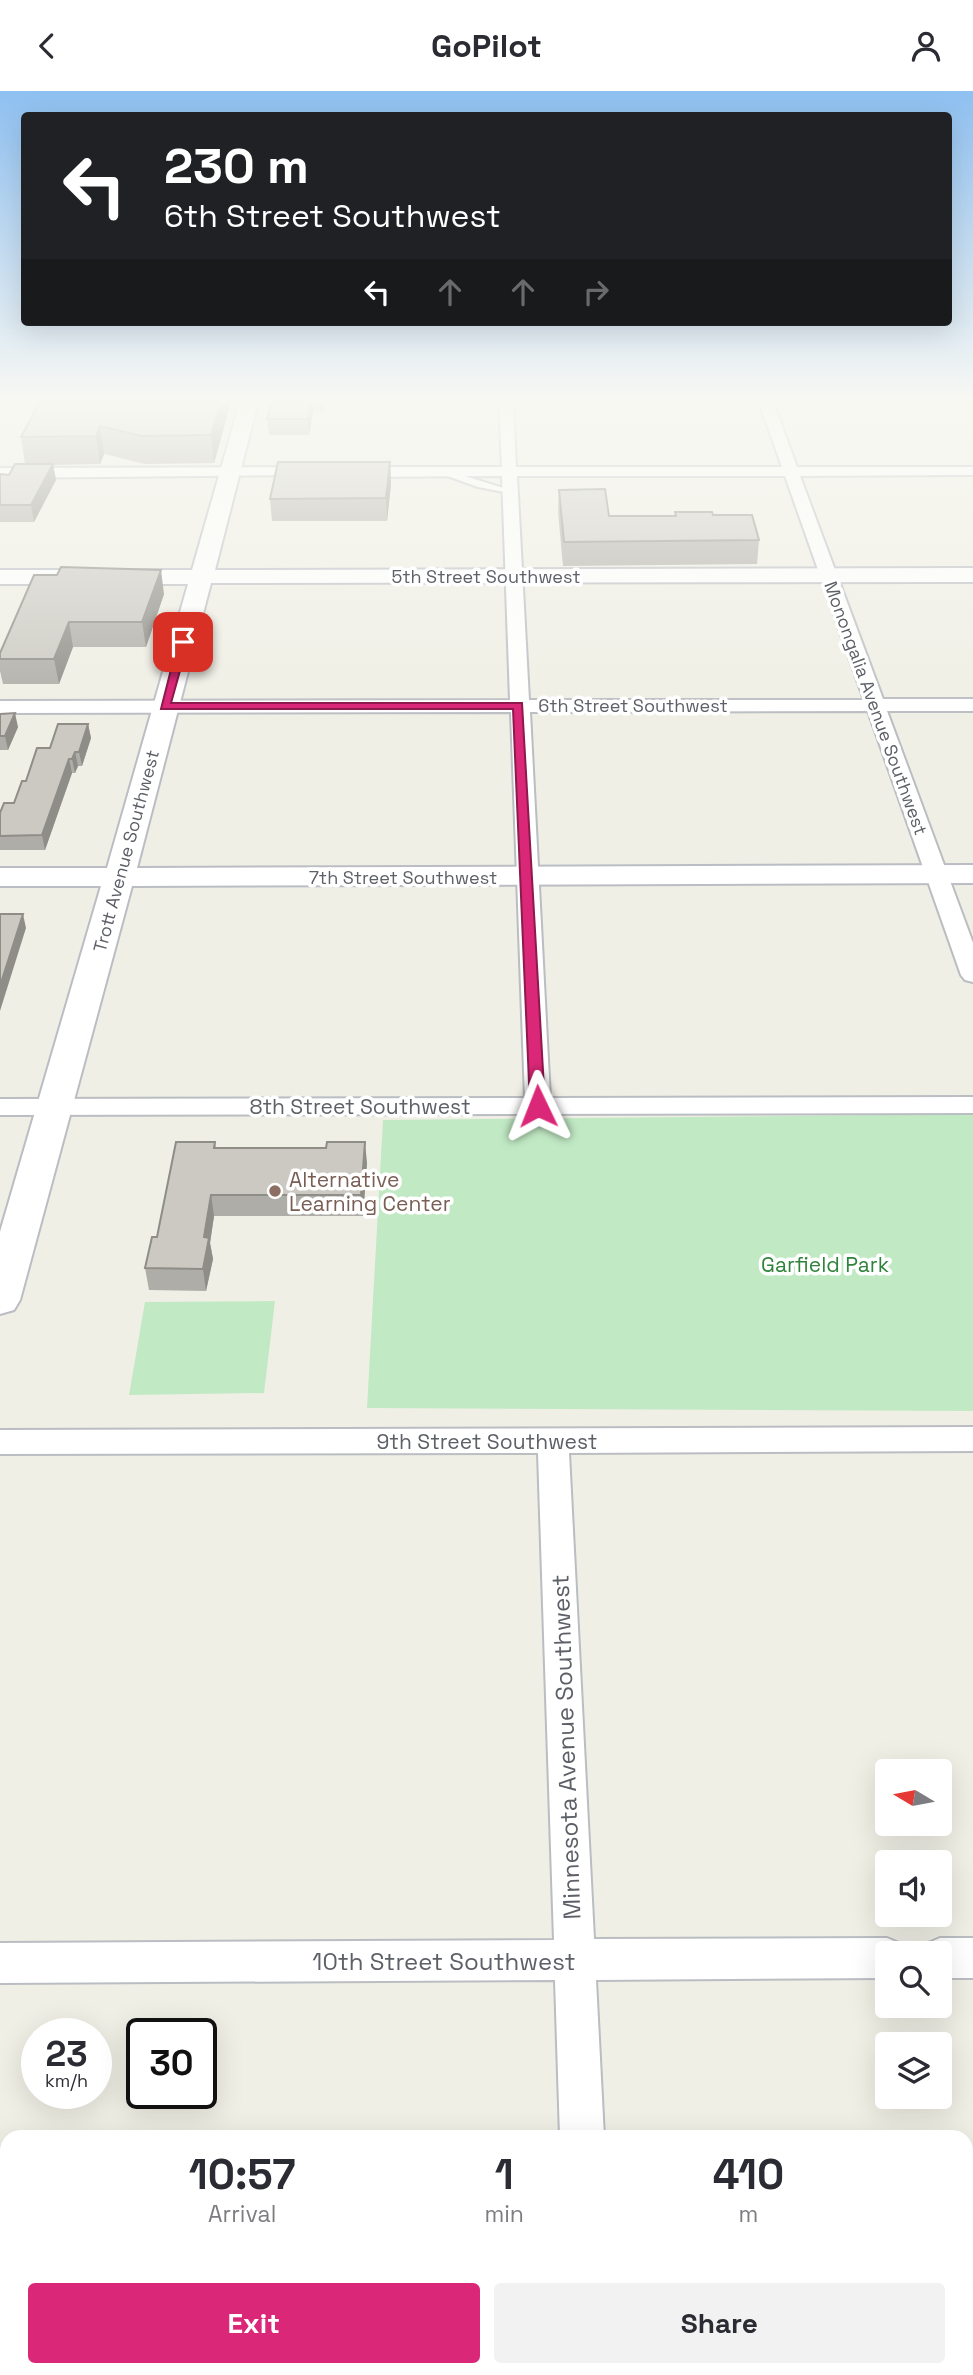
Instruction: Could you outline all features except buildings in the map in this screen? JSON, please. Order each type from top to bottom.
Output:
[{"type":"street","name":"Trott Avenue Southwest","points":[[0,1300],[219,509]]},
{"type":"street","points":[[510,509],[538,1106]]},
{"type":"street","name":"Monongalia Avenue Southwest","points":[[803,509],[973,975]]},
{"type":"street","name":"5th Street Southwest","points":[[0,577],[973,575]]},
{"type":"street","name":"6th Street Southwest","points":[[0,707],[973,705]]},
{"type":"street","name":"7th Street Southwest","points":[[0,877],[973,874]]},
{"type":"street","name":"8th Street Southwest","points":[[0,1107],[973,1105]]},
{"type":"street","name":"9th Street Southwest","points":[[0,1442],[973,1439]]},
{"type":"street","name":"Minnesota Avenue Southwest","points":[[553,1441],[582,2130]]},
{"type":"street","name":"10th Street Southwest","points":[[0,1963],[875,1958]]},
{"type":"street","points":[[952,1958],[973,1958]]},
{"type":"green space","name":"Garfield Park","points":[[973,1114],[973,1411],[367,1408],[383,1120]]},
{"type":"green space","points":[[275,1301],[264,1393],[129,1395],[145,1302]]},
{"type":"place","name":"Alternative Learning Center","points":[[275,1191]]},
{"type":"route","points":[[183,642],[165,707],[519,705],[538,1106]]}]
